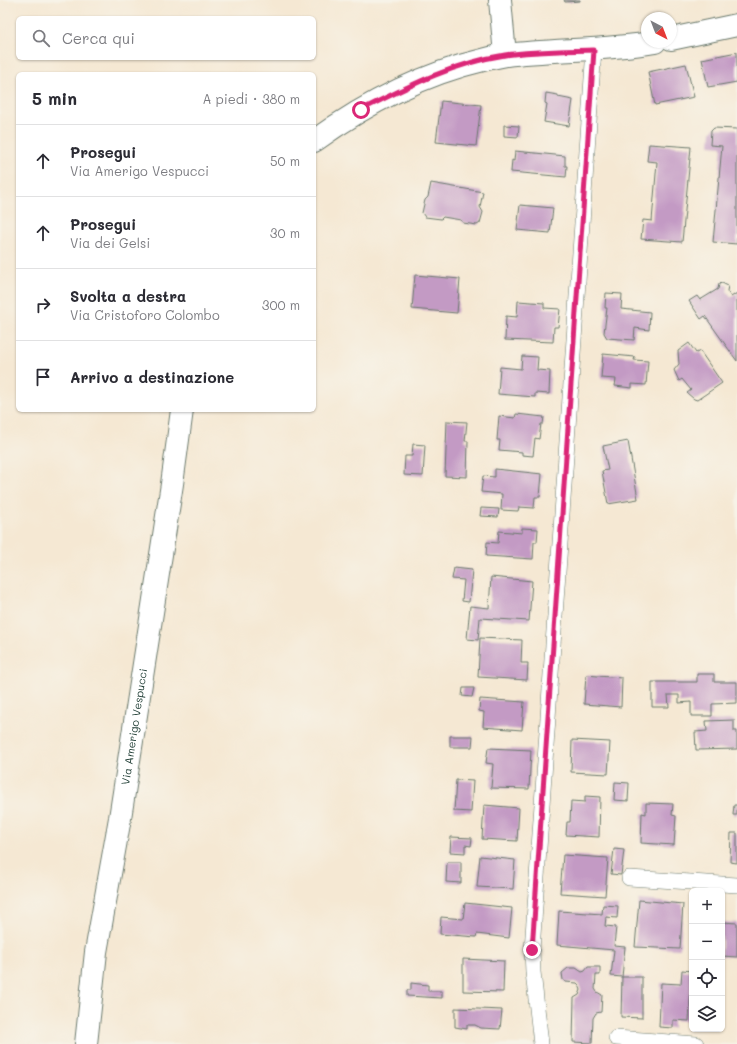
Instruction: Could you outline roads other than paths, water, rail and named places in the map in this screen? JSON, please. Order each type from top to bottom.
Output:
[{"type":"street","points":[[500,0],[505,55]]},
{"type":"street","points":[[677,38],[737,25]]},
{"type":"street","points":[[316,140],[361,110],[429,77],[466,64],[505,55],[594,50],[641,44]]},
{"type":"street","points":[[541,1044],[532,950],[594,50]]},
{"type":"street","name":"Via Amerigo Vespucci","points":[[86,1044],[96,952],[120,818],[172,484],[182,412]]},
{"type":"street","points":[[629,878],[737,885]]},
{"type":"street","points":[[616,1038],[696,1044]]}]
